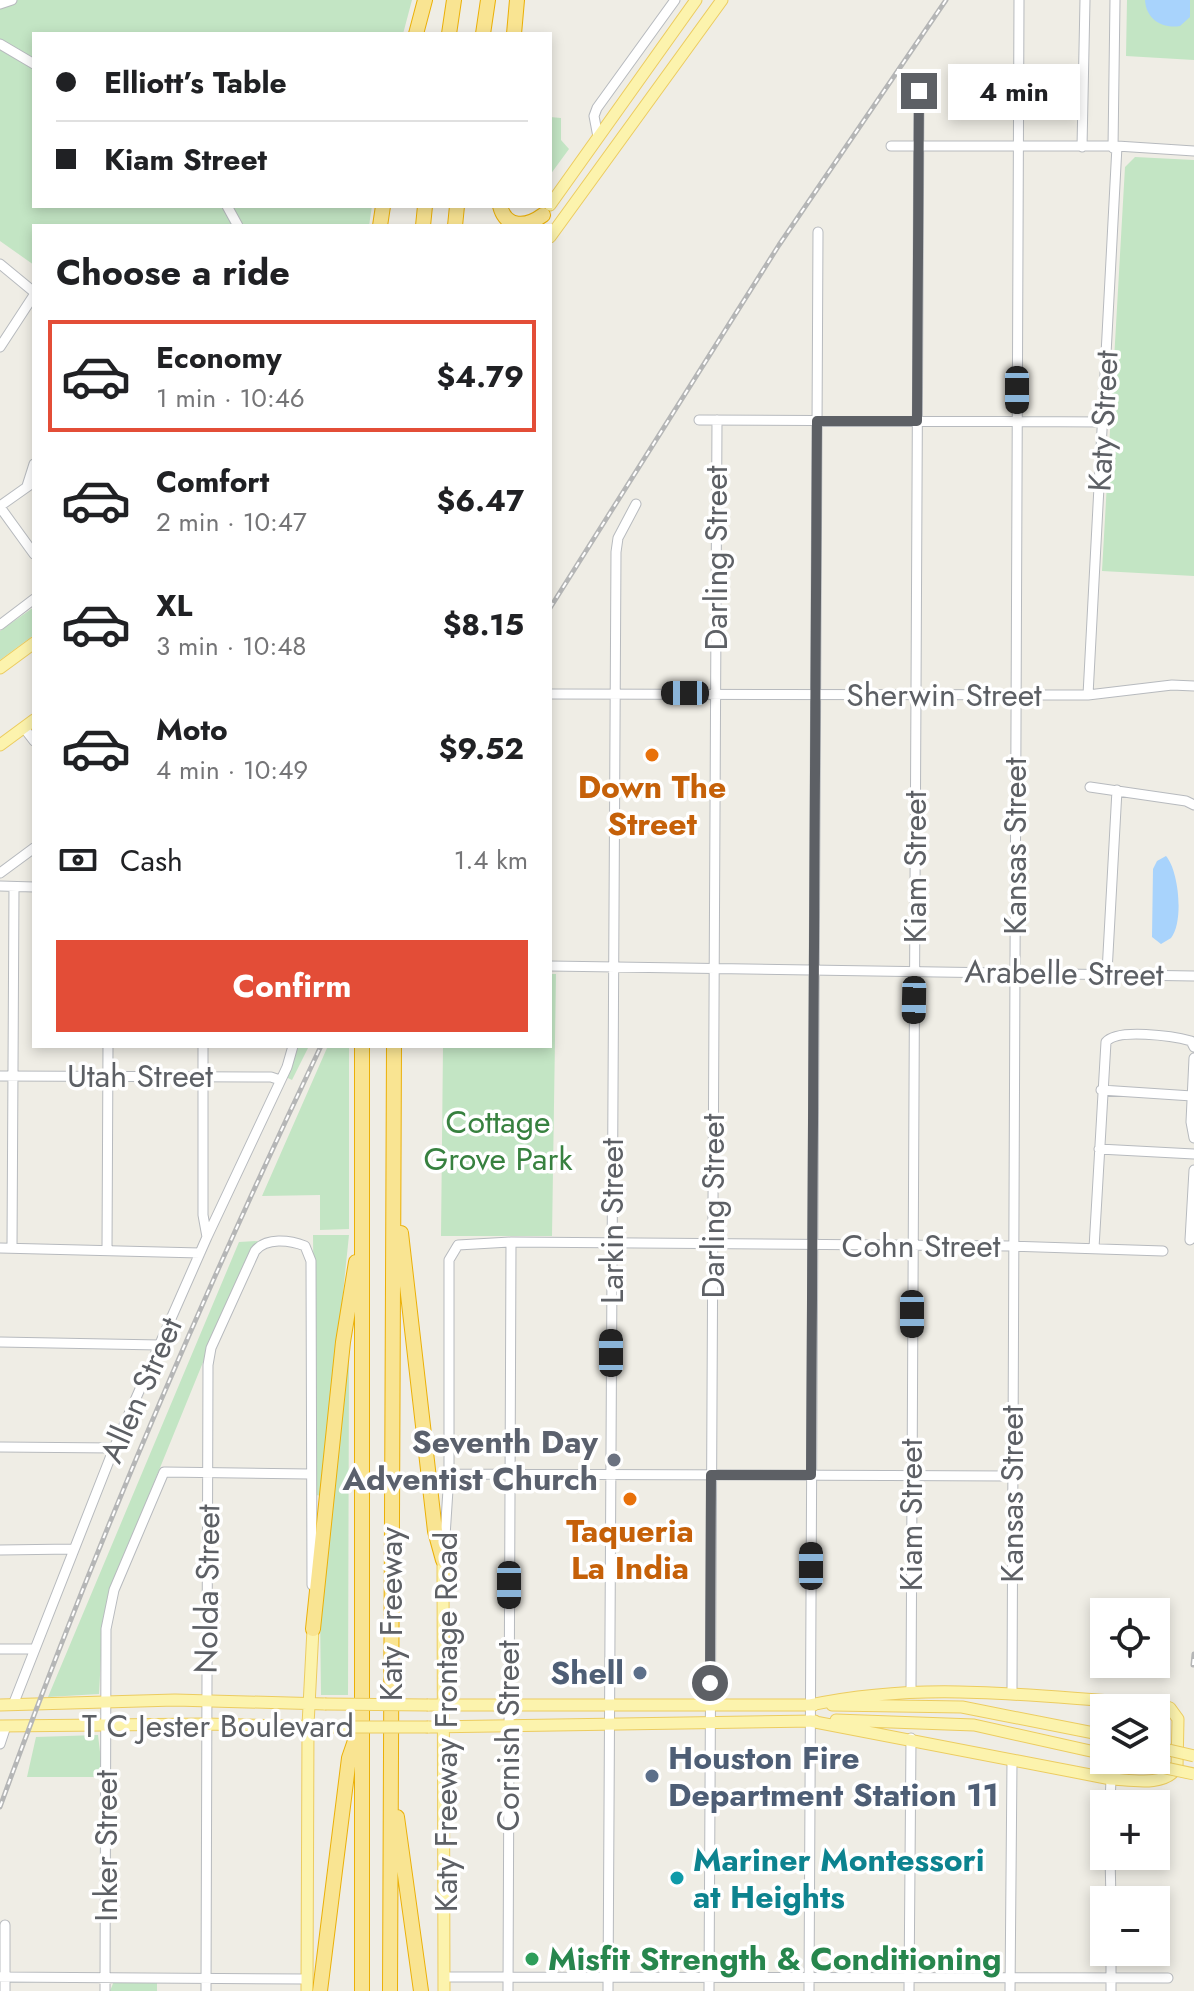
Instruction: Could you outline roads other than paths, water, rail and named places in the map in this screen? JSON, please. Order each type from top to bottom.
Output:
[{"type":"highway","points":[[417,32],[425,0]]},
{"type":"highway","points":[[449,32],[454,0]]},
{"type":"highway","points":[[482,32],[486,0]]},
{"type":"highway","points":[[514,32],[517,0]]},
{"type":"highway","points":[[501,208],[504,217],[515,224]]},
{"type":"highway","name":"Katy Freeway","points":[[362,1048],[362,1991]]},
{"type":"highway","name":"Katy Freeway","points":[[390,1991],[394,1048]]},
{"type":"highway","points":[[394,1177],[435,1531],[443,1560]]},
{"type":"highway","points":[[313,1629],[343,1342],[363,1218]]},
{"type":"highway","points":[[320,1991],[349,1758],[364,1713]]},
{"type":"highway","points":[[390,1764],[421,1991]]},
{"type":"main road","points":[[552,202],[696,0]]},
{"type":"main road","points":[[552,234],[722,0]]},
{"type":"main road","points":[[630,96],[631,107],[640,117]]},
{"type":"main road","points":[[0,668],[32,644]]},
{"type":"main road","points":[[0,745],[29,724]]},
{"type":"main road","name":"Katy Freeway Frontage Road","points":[[443,1560],[444,1991]]},
{"type":"main road","points":[[307,1985],[308,1725],[313,1629]]},
{"type":"main road","points":[[810,1705],[853,1696],[911,1691],[1012,1691],[1159,1704],[1173,1711],[1179,1723],[1175,1772],[1157,1780],[1111,1779],[1012,1762],[911,1738],[810,1721]]},
{"type":"main road","name":"T C Jester Boulevard","points":[[6,1705],[206,1701],[962,1707],[1090,1732]]},
{"type":"main road","points":[[672,1705],[676,1723]]},
{"type":"main road","name":"T C Jester Boulevard","points":[[3,1726],[206,1724],[428,1727],[444,1724],[609,1725],[912,1720],[974,1725],[1090,1751]]},
{"type":"main road","points":[[1170,1750],[1194,1756]]},
{"type":"main road","points":[[1170,1769],[1194,1774]]},
{"type":"street","points":[[0,4],[12,0]]},
{"type":"street","points":[[598,137],[594,113],[675,0]]},
{"type":"street","name":"Kansas Street","points":[[1012,1691],[1019,0]]},
{"type":"street","points":[[1082,147],[1085,0]]},
{"type":"street","name":"Katy Street","points":[[1088,695],[1105,422],[1115,147],[1115,0]]},
{"type":"street","points":[[0,44],[32,63]]},
{"type":"street","name":"Kiam Street","points":[[911,1691],[919,91]]},
{"type":"street","points":[[891,146],[1115,147],[1194,151]]},
{"type":"street","points":[[809,1991],[818,232]]},
{"type":"street","points":[[0,264],[32,292]]},
{"type":"street","points":[[0,347],[32,297]]},
{"type":"street","points":[[699,420],[1105,422]]},
{"type":"street","name":"Darling Street","points":[[709,1991],[717,420]]},
{"type":"street","points":[[31,484],[0,506],[32,551]]},
{"type":"street","name":"Larkin Street","points":[[608,1991],[616,552],[618,538],[636,504]]},
{"type":"street","points":[[0,625],[32,601]]},
{"type":"street","name":"Sherwin Street","points":[[552,694],[1088,695],[1172,685],[1194,686]]},
{"type":"street","points":[[1090,787],[1194,805]]},
{"type":"street","points":[[1107,972],[1117,790]]},
{"type":"street","points":[[0,873],[32,849]]},
{"type":"street","points":[[0,886],[32,887]]},
{"type":"street","points":[[12,1248],[14,887]]},
{"type":"street","name":"Arabelle Street","points":[[552,966],[1107,972],[1194,976]]},
{"type":"street","points":[[1094,1248],[1103,1050],[1108,1039],[1118,1034],[1192,1044]]},
{"type":"street","points":[[107,1248],[108,1048]]},
{"type":"street","points":[[203,1048],[203,1215],[207,1237]]},
{"type":"street","name":"Allen Street","points":[[6,1705],[33,1649],[114,1448],[292,1048]]},
{"type":"street","points":[[1194,1058],[1194,1138]]},
{"type":"street","name":"Utah Street","points":[[0,1076],[203,1076],[271,1077],[280,1080]]},
{"type":"street","points":[[1101,1090],[1192,1096]]},
{"type":"street","points":[[1099,1149],[1194,1154]]},
{"type":"street","points":[[1190,1240],[1194,1170]]},
{"type":"street","name":"Nolda Street","points":[[206,1991],[207,1384],[211,1348],[259,1245],[294,1242],[305,1246],[311,1261],[309,1474]]},
{"type":"street","name":"Cohn Street","points":[[449,1260],[455,1247],[466,1243],[511,1242],[1012,1246],[1163,1251]]},
{"type":"street","name":"Cornish Street","points":[[508,1991],[511,1242]]},
{"type":"street","points":[[0,1248],[107,1248],[200,1253]]},
{"type":"street","name":"Katy Freeway Frontage Road","points":[[443,1560],[449,1474],[449,1260]]},
{"type":"street","points":[[0,1342],[160,1345]]},
{"type":"street","points":[[0,1447],[114,1448]]},
{"type":"street","name":"Inker Street","points":[[105,1991],[107,1617],[114,1590],[164,1472],[208,1473]]},
{"type":"street","points":[[208,1473],[309,1474],[313,1629]]},
{"type":"street","points":[[449,1474],[1012,1476]]},
{"type":"street","points":[[0,1550],[73,1549]]},
{"type":"street","points":[[0,1649],[33,1649]]},
{"type":"street","points":[[0,1744],[3,1726]]},
{"type":"street","points":[[909,1991],[911,1738]]},
{"type":"street","points":[[1010,1991],[1012,1762]]},
{"type":"street","points":[[1111,1779],[1111,1790]]},
{"type":"street","points":[[5,1925],[5,1991]]},
{"type":"street","points":[[1111,1966],[1111,1991]]},
{"type":"street","points":[[3,1977],[206,1977],[307,1985]]},
{"type":"street","points":[[444,1977],[1168,1978]]},
{"type":"water","points":[[1145,0],[1190,0],[1190,17],[1180,26],[1161,24],[1148,12]]},
{"type":"water","points":[[1166,856],[1177,884],[1179,909],[1171,938],[1161,944],[1152,937],[1153,869],[1157,861]]},
{"type":"railway","points":[[552,605],[779,245],[946,0]]},
{"type":"railway","points":[[0,1807],[73,1614],[152,1422],[234,1233],[320,1048]]},
{"type":"railway","points":[[1193,1665],[1194,1654]]},
{"type":"place","name":"Down The Street","points":[[652,755]]},
{"type":"place","name":"Seventh Day Adventist Church","points":[[614,1460]]},
{"type":"place","name":"Taqueria La India","points":[[630,1499]]},
{"type":"place","name":"Shell","points":[[640,1673]]},
{"type":"place","name":"Houston Fire Department Station 11","points":[[652,1776]]},
{"type":"place","name":"Mariner Montessori at Heights","points":[[677,1878]]},
{"type":"place","name":"Misfit Strength & Conditioning","points":[[532,1959]]},
{"type":"park label","name":"Cottage Grove Park","points":[[498,1140]]}]
